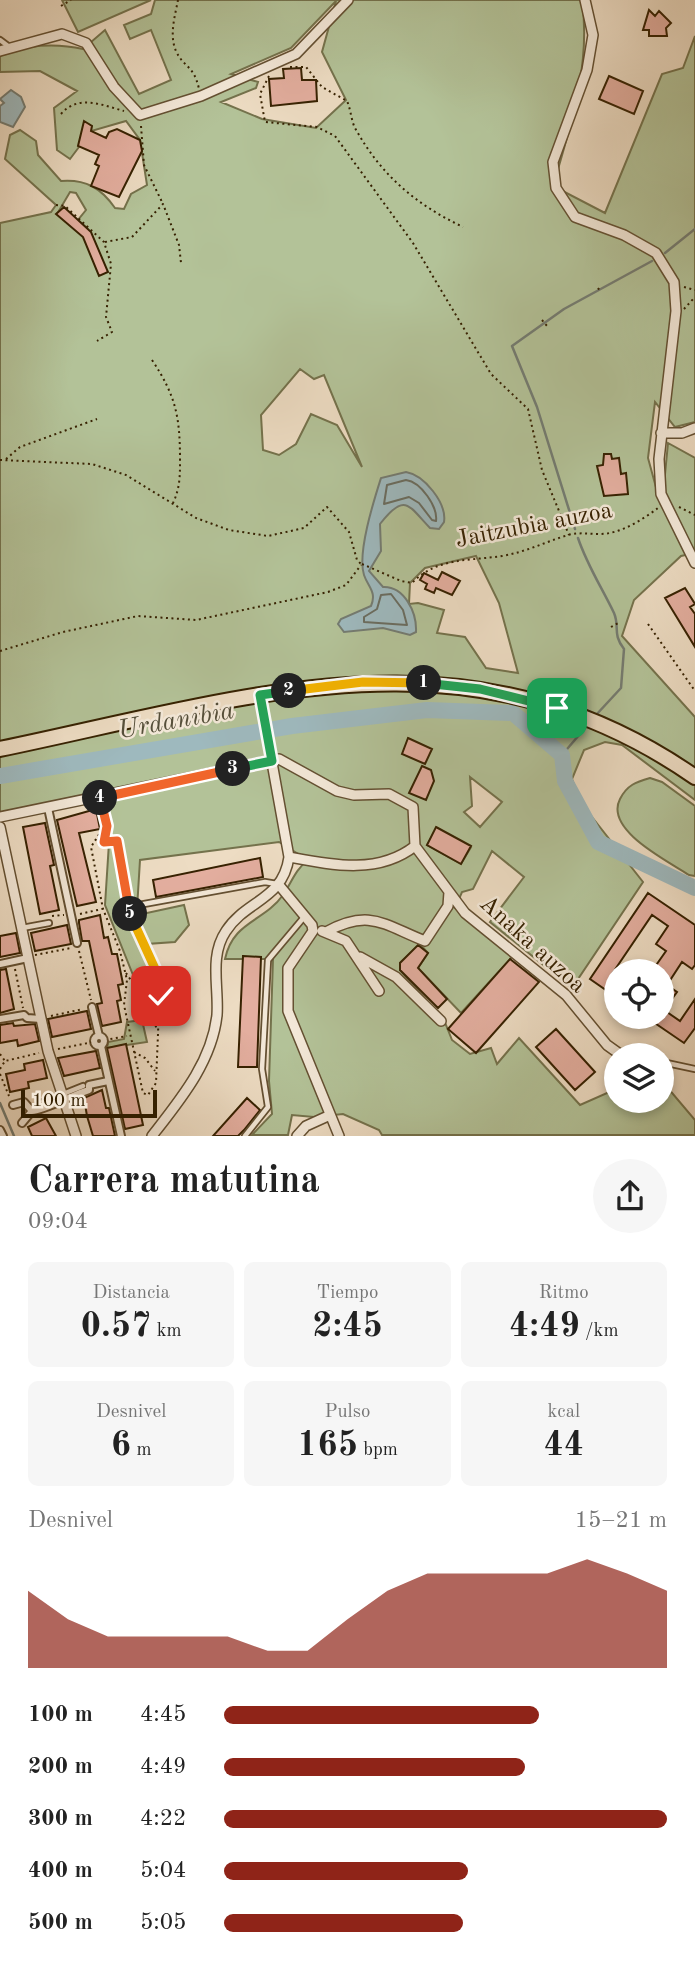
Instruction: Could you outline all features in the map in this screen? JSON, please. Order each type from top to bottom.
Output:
[{"type":"main road","points":[[0,749],[260,695],[363,682],[422,682],[480,689],[532,701],[590,720],[651,749],[695,777]]},
{"type":"street","points":[[3,46],[62,34],[86,43],[114,87],[140,116],[201,96],[296,54],[348,0]]},
{"type":"street","points":[[585,0],[593,35],[587,71],[553,162],[555,188],[575,217],[624,234],[656,253],[674,282],[676,311],[659,459],[663,504],[695,563]]},
{"type":"street","points":[[661,433],[682,433],[695,428]]},
{"type":"street","points":[[152,1136],[189,1087],[208,1052],[217,1015],[216,959],[226,931],[237,917],[279,885],[287,872],[289,857],[260,695]]},
{"type":"street","points":[[0,817],[279,759],[337,791],[354,795],[389,794],[413,807],[415,846],[401,857],[370,866],[327,864],[289,857]]},
{"type":"street","points":[[48,808],[78,943]]},
{"type":"street","points":[[0,827],[41,1018],[61,1095],[76,1136]]},
{"type":"street","name":"Anaka auzoa","points":[[415,846],[435,869],[464,913],[566,995],[605,1043]]},
{"type":"street","points":[[279,885],[305,915],[313,931],[288,968],[288,1011],[328,1116],[339,1136]]},
{"type":"street","name":"Anaka auzoa","points":[[326,932],[338,925],[377,919],[425,941],[448,906],[449,892]]},
{"type":"street","name":"Anaka auzoa","points":[[313,931],[326,932],[346,941],[360,957],[379,991]]},
{"type":"street","name":"Anaka auzoa","points":[[360,957],[396,977],[440,1021]]},
{"type":"street","points":[[0,964],[28,958]]},
{"type":"street","points":[[92,1007],[121,1136]]},
{"type":"street","points":[[0,1019],[24,1015],[27,1018],[41,1018]]},
{"type":"street","points":[[13,1105],[24,1102],[32,1111],[38,1111],[61,1095],[89,1090],[89,1085],[108,1081]]},
{"type":"street","points":[[22,1123],[32,1111]]},
{"type":"street","points":[[297,1136],[306,1126],[328,1116]]},
{"type":"street","points":[[0,1130],[3,1136]]},
{"type":"lane","points":[[133,906],[265,883],[279,885]]},
{"type":"lane","points":[[245,1136],[268,1107],[262,1069],[268,960],[305,915]]},
{"type":"lane","points":[[21,929],[48,920]]},
{"type":"lane","points":[[674,1065],[695,1069]]},
{"type":"lane","points":[[38,1104],[83,1086]]},
{"type":"path","points":[[61,6],[71,0]]},
{"type":"path","points":[[178,0],[173,29],[176,52],[196,72],[201,96]]},
{"type":"path","points":[[284,68],[306,67],[322,87],[347,102],[353,124],[390,178],[418,203],[463,227]]},
{"type":"path","points":[[276,72],[270,75],[260,94],[265,122],[317,127],[335,136],[346,149],[413,243],[445,302],[491,374],[528,409],[542,470],[569,535]]},
{"type":"path","points":[[61,114],[69,104],[80,102],[140,116],[144,165],[179,245],[181,263]]},
{"type":"path","points":[[104,242],[132,237],[163,204]]},
{"type":"path","points":[[56,205],[65,206],[104,242],[111,264],[106,317],[112,332],[97,341]]},
{"type":"path","points":[[674,282],[695,290]]},
{"type":"path","points":[[676,311],[687,308],[695,297]]},
{"type":"path","points":[[542,320],[547,326]]},
{"type":"path","points":[[152,360],[169,386],[180,422],[180,491],[173,504]]},
{"type":"path","points":[[6,460],[20,447],[97,419]]},
{"type":"path","points":[[0,460],[92,464],[126,475],[196,518],[229,530],[268,536],[304,528],[327,507],[349,532],[357,560],[361,564],[346,585],[328,592],[197,620],[138,616],[63,632],[0,651]]},
{"type":"path","points":[[663,504],[695,514]]},
{"type":"path","name":"Jaitzubia auzoa","points":[[361,564],[401,582],[412,583],[427,569],[463,558],[527,551],[569,535],[603,534],[627,527],[663,504]]},
{"type":"path","points":[[611,627],[620,622]]},
{"type":"path","points":[[648,624],[695,691]]},
{"type":"path","points":[[99,798],[106,825],[105,844],[117,841],[128,907],[160,984],[156,1083],[150,1093],[144,1095],[128,1036],[124,1005],[127,980],[103,909],[91,847],[106,825]]},
{"type":"path","points":[[48,920],[103,909]]},
{"type":"path","points":[[28,958],[78,946],[92,1007],[41,1018]]},
{"type":"path","points":[[14,961],[24,1015]]},
{"type":"path","points":[[124,969],[143,998],[157,1031]]},
{"type":"path","points":[[101,1040],[128,1036]]},
{"type":"path","points":[[133,1052],[149,1061],[156,1073]]},
{"type":"path","points":[[0,1055],[5,1061]]},
{"type":"green space","points":[[62,0],[151,0],[78,32]]},
{"type":"green space","points":[[155,0],[582,0],[582,71],[553,186],[605,213],[662,74],[683,68],[695,36],[695,422],[675,427],[655,402],[648,458],[660,502],[668,443],[695,458],[695,553],[681,556],[634,600],[622,636],[695,717],[695,800],[622,745],[605,742],[584,750],[572,779],[581,803],[643,882],[572,988],[490,922],[524,877],[492,851],[473,889],[462,892],[455,908],[512,957],[461,1013],[418,968],[428,953],[420,944],[400,963],[400,970],[444,1020],[452,1040],[470,1054],[491,1048],[497,1064],[519,1038],[580,1105],[604,1094],[604,1113],[674,1113],[674,1095],[695,1120],[695,1135],[382,1135],[379,1130],[343,1114],[314,1117],[292,1115],[288,1135],[252,1135],[272,1114],[269,1081],[273,959],[225,959],[235,937],[275,904],[308,860],[279,842],[140,860],[137,909],[147,913],[184,905],[189,925],[175,942],[147,944],[160,981],[143,990],[137,985],[105,905],[110,827],[105,796],[0,817],[0,223],[51,212],[56,205],[5,159],[10,135],[20,130],[36,141],[38,155],[61,181],[92,186],[115,208],[124,209],[131,194],[147,185],[140,140],[126,121],[91,131],[70,159],[57,150],[54,108],[77,91],[40,71],[0,72],[0,56],[19,49],[41,46],[83,49],[105,30],[139,94],[171,80],[151,30],[130,39],[124,25],[151,14]],"holes":[[[336,1],[322,52],[346,100],[316,128],[262,119],[221,102],[256,88],[258,82],[231,74],[291,48]],[[70,192],[76,193],[86,210],[78,220],[88,229],[57,214]],[[300,369],[314,379],[324,375],[362,467],[337,425],[311,414],[296,444],[279,455],[263,450],[261,415]],[[476,556],[499,603],[518,673],[486,668],[465,637],[437,633],[444,610],[418,603],[409,604],[410,583],[425,568]],[[470,777],[502,802],[480,827],[464,812],[472,806]],[[437,828],[471,847],[461,864],[427,845]]]},
{"type":"green space","points":[[650,778],[662,782],[695,806],[695,876],[654,853],[629,833],[621,822],[618,811],[623,794],[632,785]]},
{"type":"green space","points":[[142,1020],[147,1042],[107,1048],[108,1042],[124,1039],[127,1022]]},
{"type":"water","points":[[11,90],[21,97],[25,107],[13,127],[0,122],[0,106],[4,103],[0,99]]},
{"type":"water","points":[[406,472],[420,478],[433,491],[442,507],[444,522],[439,529],[430,528],[406,505],[395,508],[380,524],[381,551],[369,571],[383,587],[397,591],[408,602],[414,616],[416,632],[410,635],[383,628],[344,632],[338,624],[341,619],[371,606],[373,601],[362,565],[367,526],[381,478]]},
{"type":"building","points":[[649,10],[655,16],[659,11],[671,23],[666,28],[667,36],[649,36],[649,30],[643,30]]},
{"type":"building","points":[[301,68],[302,80],[316,80],[317,101],[271,106],[269,79],[284,78],[283,69]]},
{"type":"building","points":[[609,76],[643,91],[634,114],[599,99]]},
{"type":"building","points":[[84,121],[92,126],[91,131],[106,138],[109,132],[117,129],[140,140],[142,151],[119,197],[91,186],[99,166],[95,164],[99,155],[78,146]]},
{"type":"building","points":[[64,207],[91,232],[108,272],[99,276],[83,237],[56,214]]},
{"type":"building","points":[[604,454],[611,454],[612,459],[619,458],[621,474],[626,473],[628,494],[604,496],[597,466],[603,465]]},
{"type":"building","points":[[442,572],[460,581],[452,595],[436,588],[434,593],[425,589],[427,584],[420,580],[424,573],[438,580]]},
{"type":"building","points":[[685,588],[695,604],[690,607],[695,614],[695,647],[665,598]]},
{"type":"building","points":[[408,738],[432,749],[425,764],[402,754]]},
{"type":"building","points":[[422,766],[431,770],[434,781],[426,800],[409,793]]},
{"type":"building","points":[[96,809],[100,829],[79,833],[96,902],[77,906],[57,820]]},
{"type":"building","points":[[45,823],[54,865],[50,866],[59,910],[40,914],[23,827]]},
{"type":"building","points":[[436,827],[471,846],[461,864],[427,845]]},
{"type":"building","points":[[260,858],[263,877],[156,897],[153,880]]},
{"type":"building","points":[[648,893],[695,925],[695,965],[692,969],[682,962],[674,974],[674,959],[660,959],[666,951],[656,944],[668,926],[652,915],[622,959],[604,959],[604,989],[590,979]]},
{"type":"building","points":[[100,915],[104,938],[108,937],[112,954],[117,954],[123,984],[118,985],[121,1000],[117,1001],[121,1022],[102,1026],[97,1004],[102,1003],[89,941],[82,941],[79,923],[79,920]]},
{"type":"building","points":[[67,925],[71,944],[35,951],[31,933]]},
{"type":"building","points":[[16,933],[20,953],[0,957],[0,936]]},
{"type":"building","points":[[418,945],[428,953],[418,968],[447,999],[438,1008],[400,970],[400,963]]},
{"type":"building","points":[[243,956],[261,957],[257,1067],[238,1067]]},
{"type":"building","points":[[510,959],[539,982],[476,1053],[448,1029]]},
{"type":"building","points":[[6,969],[14,1009],[0,1013],[0,970]]},
{"type":"building","points":[[695,999],[695,1028],[684,1043],[664,1029],[674,1029],[674,1017],[680,1021]]},
{"type":"building","points":[[87,1011],[91,1029],[52,1037],[48,1019]]},
{"type":"building","points":[[13,1023],[14,1026],[35,1024],[39,1041],[18,1046],[17,1040],[0,1043],[0,1025]]},
{"type":"building","points":[[556,1029],[595,1072],[575,1090],[536,1047]]},
{"type":"building","points":[[126,1044],[143,1125],[125,1129],[107,1048]]},
{"type":"building","points":[[96,1051],[100,1068],[64,1076],[58,1058]]},
{"type":"building","points":[[43,1060],[47,1078],[28,1082],[29,1088],[10,1092],[6,1074],[25,1070],[24,1064]]},
{"type":"building","points":[[102,1090],[115,1136],[93,1136],[87,1116],[84,1098]]},
{"type":"building","points":[[247,1098],[260,1110],[244,1130],[238,1136],[213,1136]]},
{"type":"building","points":[[46,1118],[56,1136],[32,1136],[28,1127]]},
{"type":"waterway","points":[[665,253],[695,229]]},
{"type":"waterway","points":[[575,529],[537,407],[512,346],[564,309],[652,261]]},
{"type":"waterway","points":[[578,538],[614,613],[618,639],[624,649],[621,688],[596,715]]},
{"type":"waterway","name":"Urdanibia","points":[[0,776],[292,726],[427,710],[513,713],[562,755],[565,781],[598,842],[695,888]]},
{"type":"waterway","points":[[562,755],[585,728]]},
{"type":"waterway","points":[[0,1103],[14,1136]]},
{"type":"route","points":[[161,996],[157,973],[141,944],[126,900],[117,841],[105,844],[107,826],[99,798],[272,761],[260,695],[334,684],[422,682],[480,689],[557,708]]}]
